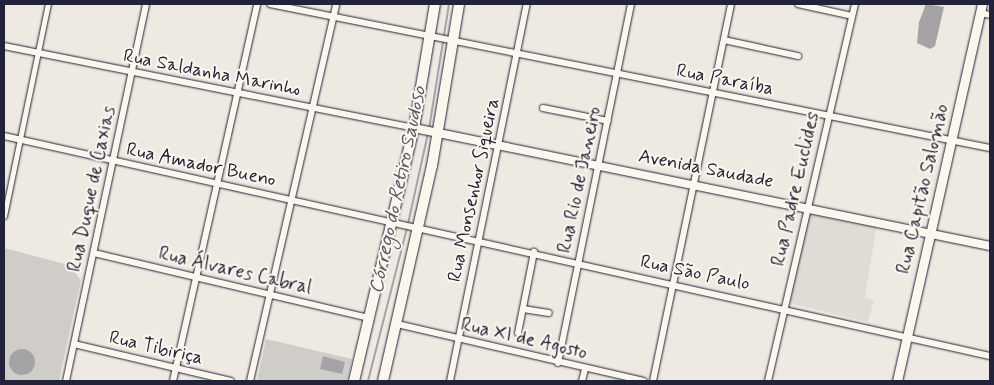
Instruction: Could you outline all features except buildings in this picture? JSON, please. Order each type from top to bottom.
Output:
[{"type":"main road","points":[[354,381],[368,318],[396,222],[417,129],[434,35],[435,4]]},
{"type":"main road","points":[[383,381],[397,324],[436,133],[459,4]]},
{"type":"main road","name":"Rua Capitão Salomão","points":[[897,381],[981,8]]},
{"type":"street","points":[[4,216],[48,4]]},
{"type":"street","name":"Rua Duque de Caxias","points":[[66,381],[146,4]]},
{"type":"street","points":[[173,381],[257,4]]},
{"type":"street","name":"Rua Paraíba","points":[[270,4],[434,35],[517,54],[990,148]]},
{"type":"street","points":[[250,381],[336,4]]},
{"type":"street","name":"Rua Monsenhor Siqueira","points":[[450,381],[500,145],[526,4]]},
{"type":"street","name":"Rua Rio de Janeiro","points":[[558,363],[631,4]]},
{"type":"street","points":[[653,381],[731,4]]},
{"type":"street","points":[[798,4],[852,16]]},
{"type":"street","name":"Rua Padre Euclides","points":[[768,381],[855,4]]},
{"type":"street","points":[[981,8],[990,15]]},
{"type":"street","points":[[724,40],[798,56]]},
{"type":"street","name":"Rua Saldanha Marinho","points":[[4,46],[417,129]]},
{"type":"street","points":[[543,108],[608,122]]},
{"type":"street","name":"Avenida Saudade","points":[[417,129],[807,206],[990,246]]},
{"type":"street","name":"Rua Amador Bueno","points":[[4,136],[396,222]]},
{"type":"street","name":"Rua São Paulo","points":[[396,222],[785,308],[990,356]]},
{"type":"street","points":[[518,333],[534,252]]},
{"type":"street","name":"Rua Álvares Cabral","points":[[94,253],[368,318]]},
{"type":"street","points":[[523,309],[549,313]]},
{"type":"street","name":"Rua XI de Agosto","points":[[397,324],[558,363],[644,381]]},
{"type":"street","name":"Rua Tibiriça","points":[[74,344],[231,381]]},
{"type":"street","points":[[582,381],[585,369]]},
{"type":"shaded area","points":[[926,4],[944,7],[935,46],[930,49],[917,43],[919,22]]},
{"type":"shaded area","points":[[810,210],[877,224],[865,297],[874,300],[868,322],[789,303]]},
{"type":"shaded area","points":[[4,248],[69,265],[81,280],[59,381],[4,381]]},
{"type":"shaded area","points":[[266,339],[352,359],[347,381],[257,381]]},
{"type":"shaded area","points":[[22,349],[31,353],[35,362],[31,371],[22,375],[13,371],[9,362],[13,353]]},
{"type":"shaded area","points":[[323,356],[345,362],[342,374],[320,369]]},
{"type":"waterway","name":"Córrego do Retiro Saudoso","points":[[429,129],[449,4]]},
{"type":"waterway","name":"Córrego do Retiro Saudoso","points":[[408,224],[428,133]]},
{"type":"waterway","name":"Córrego do Retiro Saudoso","points":[[368,381],[407,228]]}]
